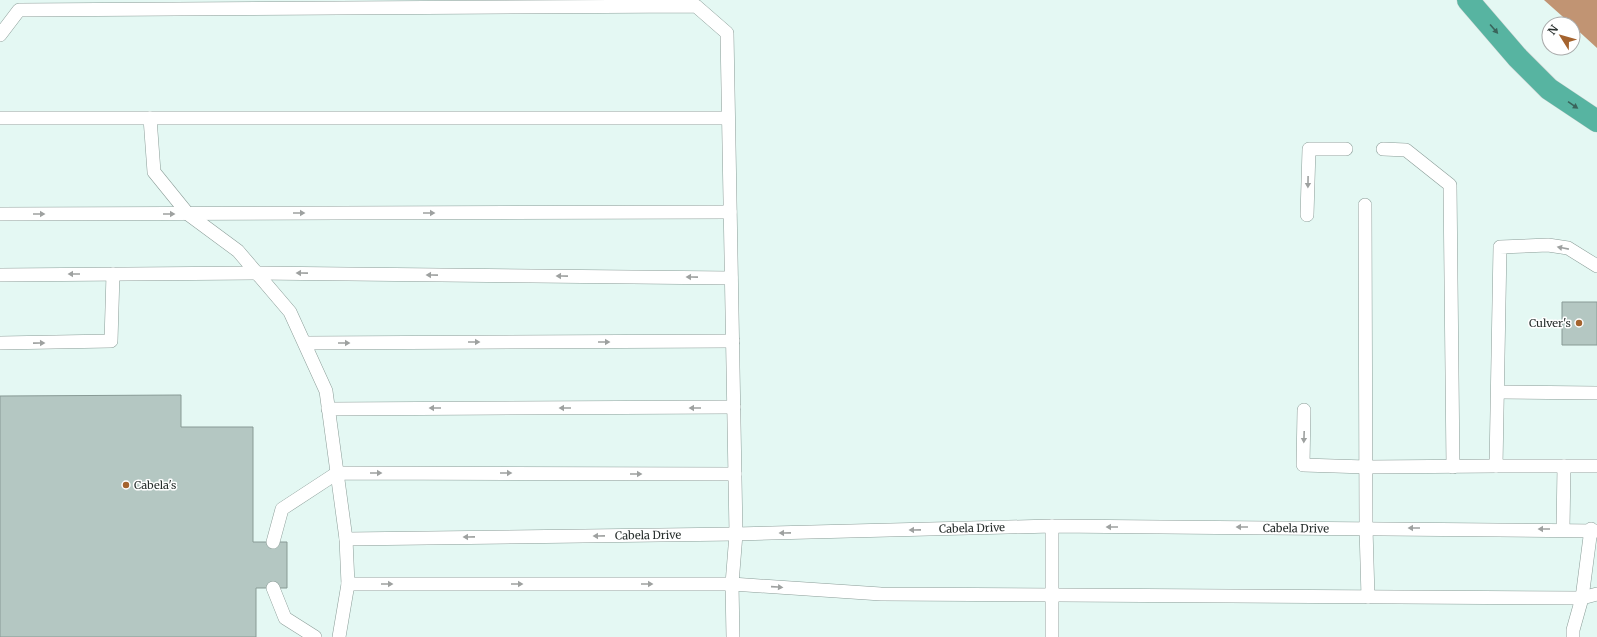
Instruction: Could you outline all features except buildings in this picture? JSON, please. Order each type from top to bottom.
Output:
[{"type":"highway","points":[[1468,0],[1518,58],[1549,89],[1597,121]]},
{"type":"lane","points":[[0,35],[19,10],[696,6],[727,34],[736,534],[732,584],[733,637]]},
{"type":"lane","points":[[0,118],[728,118]]},
{"type":"lane","points":[[150,118],[154,172],[188,214],[238,251],[290,312],[326,391],[346,539],[348,584],[340,637]]},
{"type":"lane","points":[[1307,215],[1309,149],[1346,149]]},
{"type":"lane","points":[[1383,149],[1406,150],[1450,186],[1453,467]]},
{"type":"lane","points":[[1365,205],[1366,528],[1368,597]]},
{"type":"lane","points":[[0,214],[730,212]]},
{"type":"lane","points":[[1496,466],[1500,247],[1548,245],[1568,248],[1597,266]]},
{"type":"lane","points":[[0,275],[256,273],[731,278]]},
{"type":"lane","points":[[0,343],[111,341],[113,274]]},
{"type":"lane","points":[[304,343],[733,341]]},
{"type":"lane","points":[[1498,392],[1597,393]]},
{"type":"lane","points":[[328,409],[734,408]]},
{"type":"lane","points":[[1304,410],[1303,465],[1366,467],[1597,466]]},
{"type":"lane","points":[[1563,529],[1564,466]]},
{"type":"lane","points":[[273,542],[282,509],[337,473],[735,474]]},
{"type":"lane","points":[[1052,526],[1052,637]]},
{"type":"lane","name":"Cabela Drive","points":[[346,539],[736,534],[1052,526],[1594,530]]},
{"type":"lane","points":[[1573,637],[1573,630],[1582,598],[1594,530]]},
{"type":"lane","points":[[348,584],[732,584],[881,594],[1582,598],[1597,594]]},
{"type":"lane","points":[[273,588],[285,618],[315,637]]},
{"type":"shaded area","points":[[1544,0],[1597,0],[1597,48],[1581,33],[1581,16],[1562,16]]},
{"type":"place","name":"Culver's","points":[[1579,323]]},
{"type":"place","name":"Cabela's","points":[[126,485]]}]
